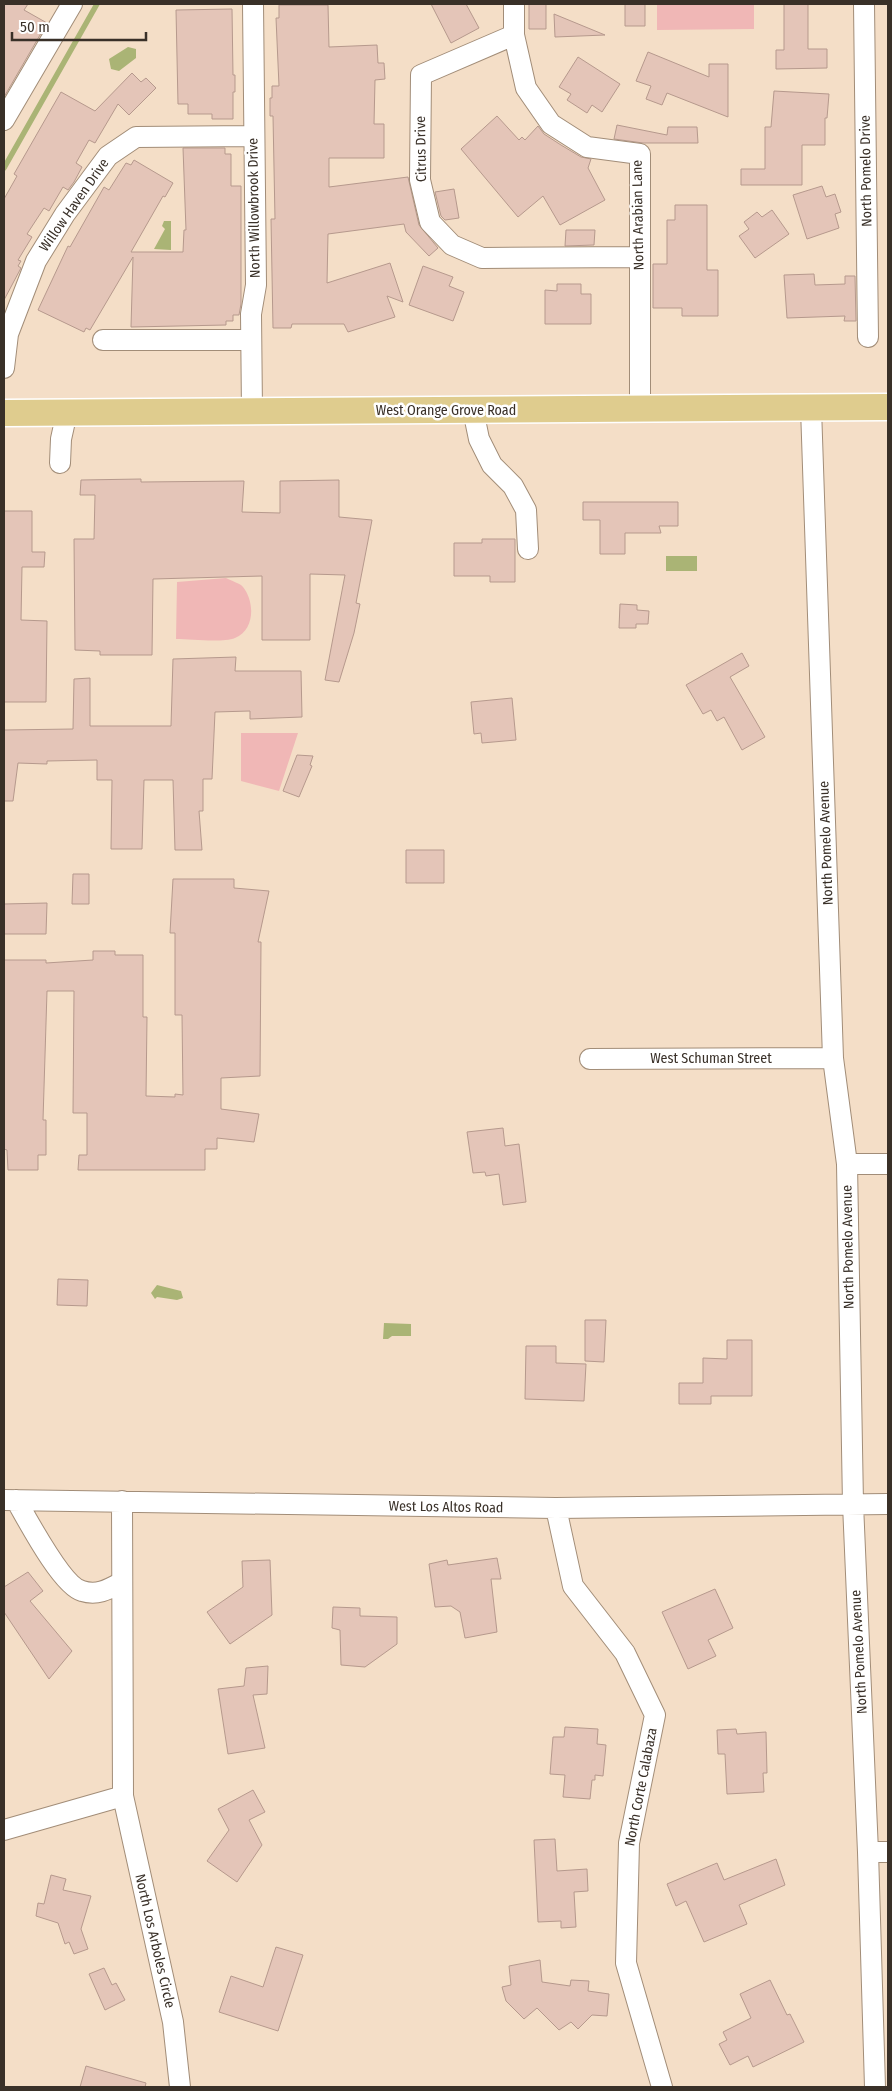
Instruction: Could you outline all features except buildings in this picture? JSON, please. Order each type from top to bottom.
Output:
[{"type":"main road","name":"West Orange Grove Road","points":[[4,412],[640,410],[888,406]]},
{"type":"street","points":[[4,120],[72,4]]},
{"type":"street","name":"North Willowbrook Drive","points":[[252,411],[251,314],[256,285],[253,4]]},
{"type":"street","name":"North Arabian Lane","points":[[514,4],[514,35],[526,88],[551,124],[586,147],[640,154],[640,410]]},
{"type":"street","name":"North Pomelo Drive","points":[[864,4],[868,337]]},
{"type":"street","name":"Citrus Drive","points":[[514,35],[421,75],[420,180],[430,222],[452,245],[482,258],[639,257]]},
{"type":"street","name":"Willow Haven Drive","points":[[4,368],[8,334],[36,260],[64,214],[108,156],[136,137],[253,136]]},
{"type":"street","points":[[103,340],[251,340]]},
{"type":"street","name":"North Pomelo Avenue","points":[[811,408],[833,1058],[847,1164],[853,1504],[868,1852],[875,2087]]},
{"type":"street","points":[[473,410],[479,439],[492,465],[513,486],[526,510],[528,549]]},
{"type":"street","points":[[61,458],[67,412]]},
{"type":"street","name":"West Schuman Street","points":[[590,1058],[833,1058]]},
{"type":"street","points":[[847,1164],[888,1164]]},
{"type":"street","points":[[10,1500],[67,1579],[80,1591],[101,1593],[122,1582]]},
{"type":"street","name":"West Los Altos Road","points":[[10,1500],[556,1508],[888,1504]]},
{"type":"street","name":"North Los Arboles Circle","points":[[122,1501],[122,1796],[174,2022],[180,2087]]},
{"type":"street","name":"North Corte Calabaza","points":[[556,1508],[573,1586],[625,1653],[655,1715],[629,1843],[626,1963],[662,2087]]},
{"type":"street","points":[[4,1830],[122,1796]]},
{"type":"street","points":[[868,1852],[888,1852]]},
{"type":"shaded area","points":[[657,4],[754,4],[754,29],[657,30]]},
{"type":"shaded area","points":[[128,47],[136,49],[136,58],[119,71],[111,69],[109,59]]},
{"type":"shaded area","points":[[164,221],[171,221],[171,250],[154,249],[165,229],[162,226]]},
{"type":"shaded area","points":[[666,556],[697,556],[697,571],[666,571]]},
{"type":"shaded area","points":[[226,578],[242,586],[250,600],[251,615],[242,634],[235,638],[215,641],[176,639],[177,582]]},
{"type":"shaded area","points":[[241,733],[298,733],[279,791],[241,781]]},
{"type":"shaded area","points":[[157,1285],[181,1291],[183,1298],[177,1300],[157,1297],[155,1299],[151,1293]]},
{"type":"shaded area","points":[[384,1323],[411,1324],[411,1336],[392,1336],[388,1339],[383,1339]]},
{"type":"waterway","points":[[4,168],[97,4]]}]
